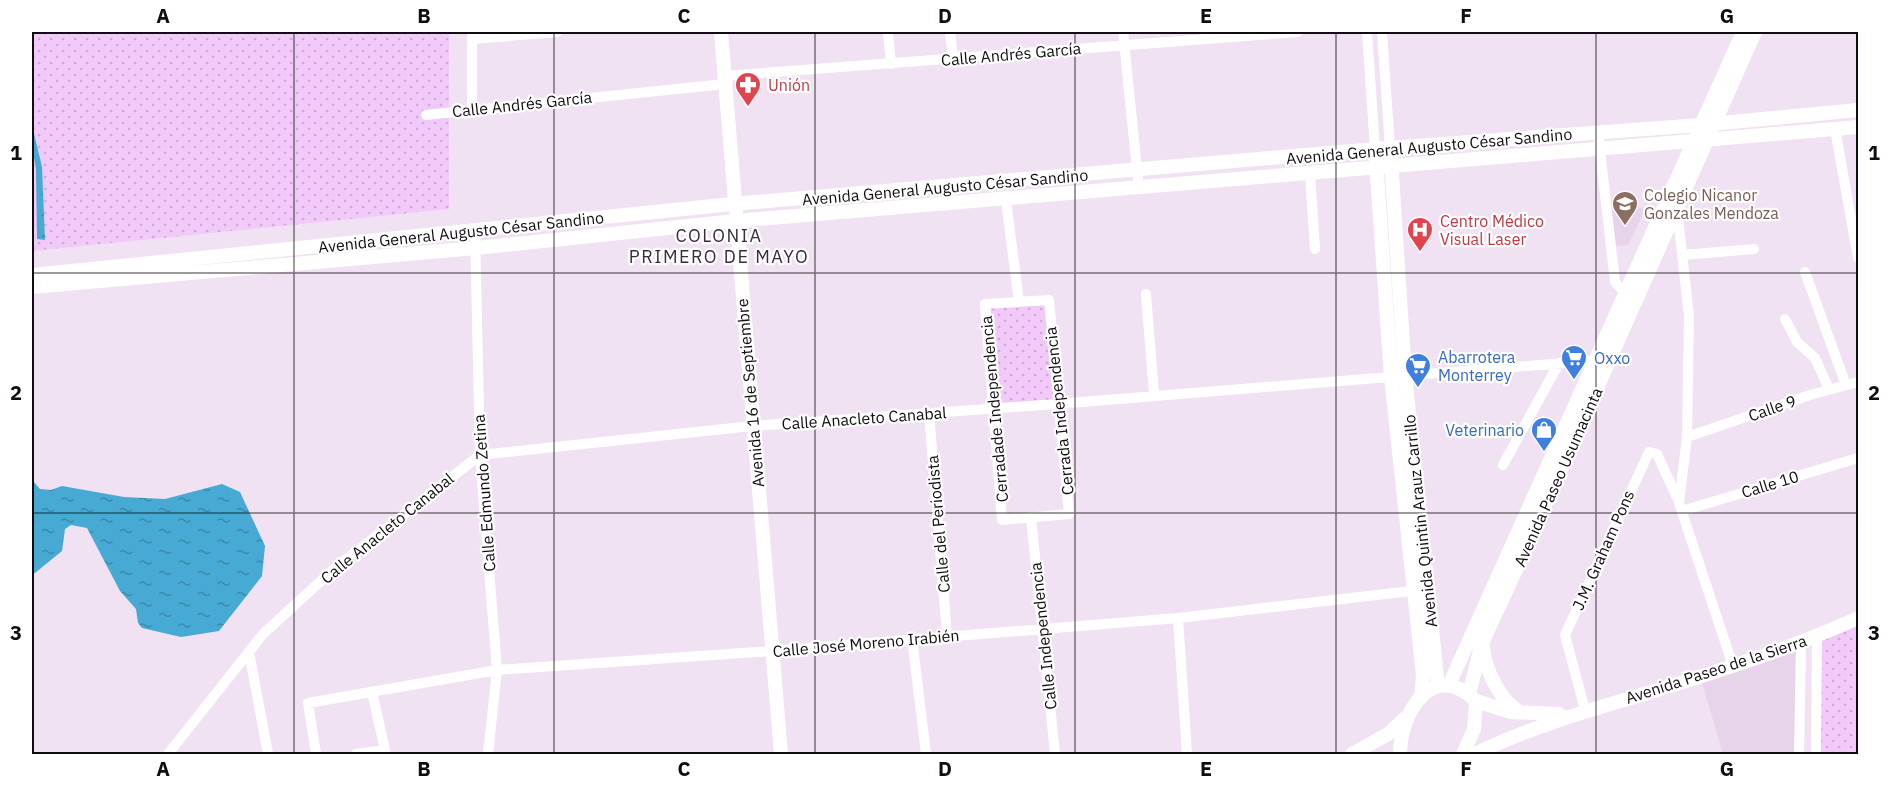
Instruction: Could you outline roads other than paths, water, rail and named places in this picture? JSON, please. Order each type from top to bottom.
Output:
[{"type":"main road","name":"Avenida 16 de Septiembre","points":[[721,32],[733,204],[781,754]]},
{"type":"main road","name":"Avenida Paseo Usumacinta","points":[[1444,686],[1677,209],[1701,140],[1700,125],[1743,32]]},
{"type":"main road","name":"Avenida Paseo Usumacinta","points":[[1463,754],[1474,729],[1473,698],[1483,639],[1604,360],[1625,293],[1701,140],[1715,124],[1755,32]]},
{"type":"main road","name":"Avenida General Augusto César Sandino","points":[[32,275],[733,204],[1375,149],[1715,124],[1858,110]]},
{"type":"main road","name":"Avenida General Augusto César Sandino","points":[[32,287],[476,248],[735,221],[1139,189],[1858,127]]},
{"type":"main road","name":"Avenida Quintin Arauz Carrillo","points":[[1390,148],[1398,376]]},
{"type":"main road","name":"Avenida Quintin Arauz Carrillo","points":[[1375,149],[1420,590],[1423,675],[1421,698]]},
{"type":"main road","name":"Avenida Quintin Arauz Carrillo","points":[[1420,590],[1444,686]]},
{"type":"main road","name":"Avenida Paseo de la Sierra","points":[[1475,754],[1514,736],[1579,712],[1733,666],[1817,637],[1858,618]]},
{"type":"main road","points":[[1483,639],[1483,649],[1491,676],[1512,707],[1524,714]]},
{"type":"main road","points":[[1352,754],[1388,734],[1406,718],[1421,698],[1444,686]]},
{"type":"main road","name":"Avenida Paseo de la Sierra","points":[[1444,686],[1524,714],[1579,712]]},
{"type":"main road","points":[[1400,754],[1406,718]]},
{"type":"street","points":[[472,109],[472,35],[556,32]]},
{"type":"street","points":[[888,32],[891,64]]},
{"type":"street","points":[[950,32],[953,58]]},
{"type":"street","points":[[1123,32],[1139,189]]},
{"type":"street","name":"Calle Andrés García","points":[[426,115],[725,80],[953,58],[1298,32]]},
{"type":"street","points":[[1367,32],[1375,149]]},
{"type":"street","name":"Avenida Quintin Arauz Carrillo","points":[[1382,32],[1390,148]]},
{"type":"street","points":[[1835,129],[1858,258]]},
{"type":"street","points":[[1598,133],[1615,282],[1625,293]]},
{"type":"street","points":[[1310,174],[1315,249]]},
{"type":"street","points":[[1006,200],[1019,302]]},
{"type":"street","points":[[1677,209],[1689,316],[1687,436],[1681,507],[1733,666]]},
{"type":"street","name":"Calle Edmundo Zetina","points":[[475,231],[480,455],[497,670],[488,754]]},
{"type":"street","points":[[1683,255],[1754,249]]},
{"type":"street","points":[[1805,272],[1846,385]]},
{"type":"street","points":[[1146,294],[1154,394]]},
{"type":"street","name":"Cerrada Independencia","points":[[1019,302],[1049,300],[1069,513],[1031,517]]},
{"type":"street","name":"Cerradade Independencia","points":[[1019,302],[985,304],[995,408],[1002,520],[1031,517]]},
{"type":"street","points":[[1785,319],[1797,342],[1815,358],[1829,389]]},
{"type":"street","name":"Calle Anacleto Canabal","points":[[168,754],[270,627],[334,569],[480,455],[752,426],[1604,360]]},
{"type":"street","points":[[1503,465],[1559,363]]},
{"type":"street","name":"Calle 9","points":[[1687,436],[1829,389],[1858,382]]},
{"type":"street","name":"Calle del Periodista","points":[[929,413],[947,635]]},
{"type":"street","name":"J.M. Graham Pons","points":[[1579,712],[1565,635],[1649,452],[1657,454],[1681,507]]},
{"type":"street","name":"Calle 10","points":[[1681,507],[1858,458]]},
{"type":"street","name":"Calle Independencia","points":[[1031,517],[1055,754]]},
{"type":"street","name":"Calle José Moreno Irabién","points":[[316,754],[308,703],[497,670],[772,651],[1178,618],[1420,590]]},
{"type":"street","points":[[1178,618],[1187,754]]},
{"type":"street","points":[[1816,754],[1817,637]]},
{"type":"street","points":[[912,639],[926,754]]},
{"type":"street","points":[[1799,754],[1801,642]]},
{"type":"street","points":[[249,652],[268,754]]},
{"type":"street","points":[[356,754],[385,750],[372,692]]},
{"type":"water","points":[[32,125],[42,167],[45,240],[37,239],[36,169],[32,146]]},
{"type":"water","points":[[32,449],[34,482],[40,489],[51,490],[62,486],[124,497],[165,499],[222,484],[240,492],[265,546],[262,576],[219,631],[181,637],[142,628],[138,623],[136,609],[120,591],[87,528],[71,525],[65,529],[62,551],[35,573],[32,572]]},
{"type":"place","name":"Unión","points":[[748,108]]},
{"type":"place","name":"Colegio Nicanor Gonzales Mendoza","points":[[1625,227]]},
{"type":"place","name":"Centro Médico Visual Laser","points":[[1420,253]]},
{"type":"place","name":"Oxxo","points":[[1574,381]]},
{"type":"place","name":"Abarrotera Monterrey","points":[[1418,389]]},
{"type":"place","name":"Veterinario","points":[[1544,453]]},
{"type":"district","name":"COLONIA PRIMERO DE MAYO","points":[[719,245]]}]
